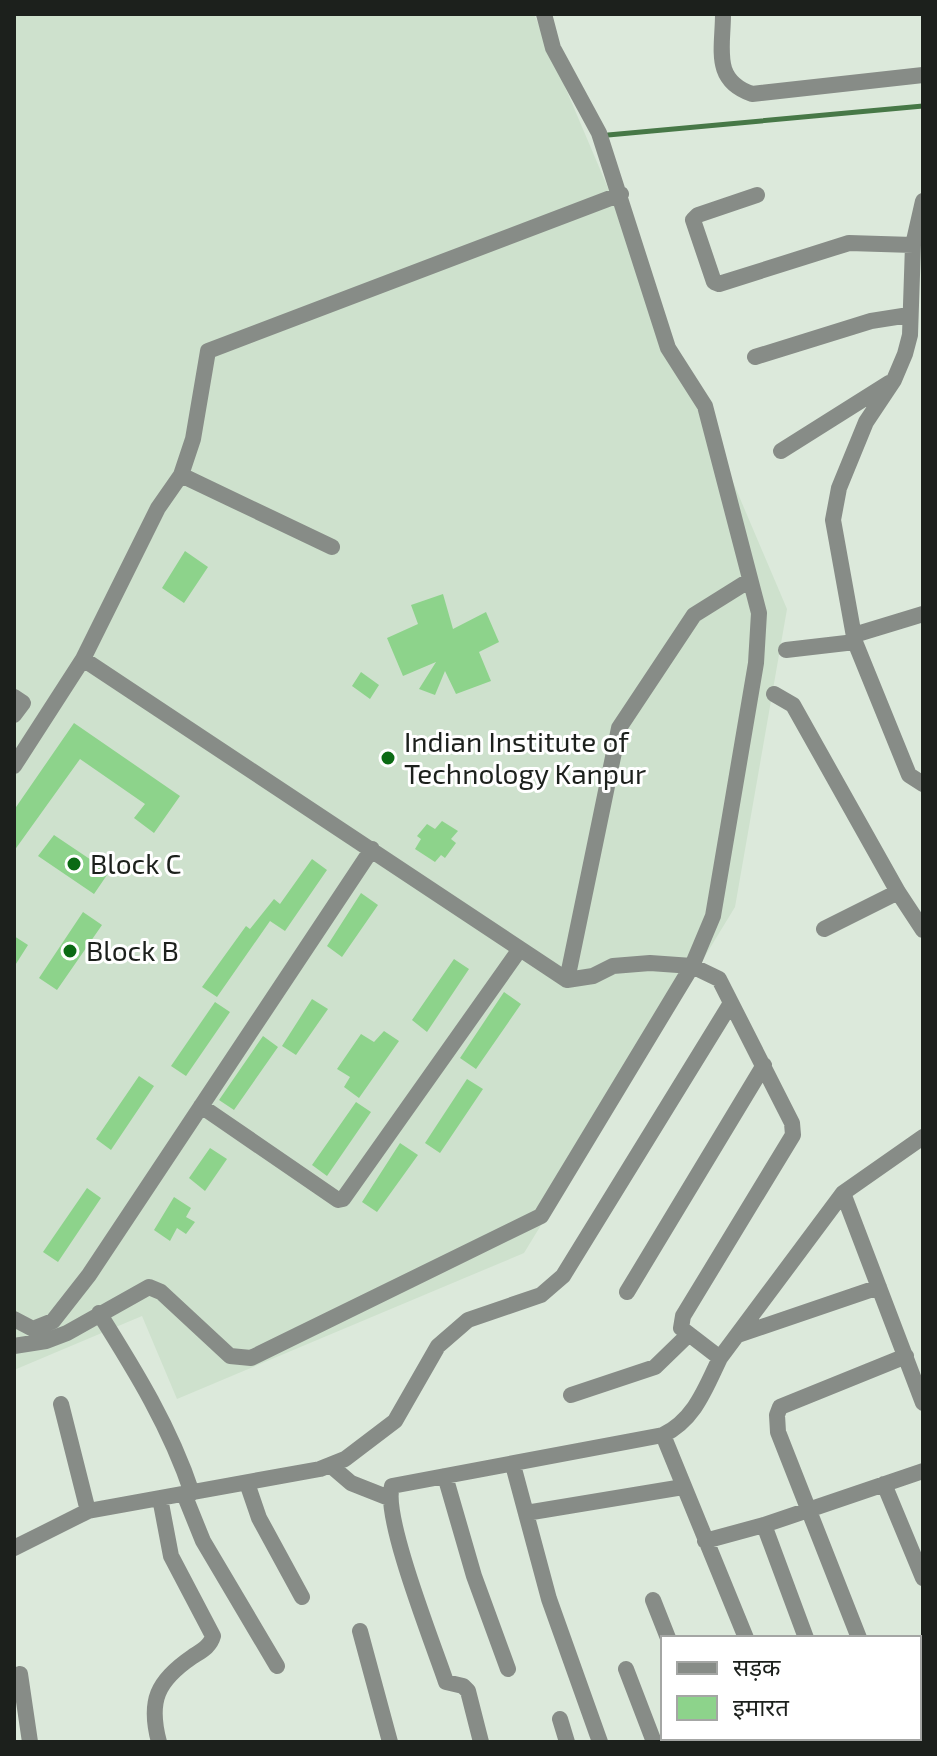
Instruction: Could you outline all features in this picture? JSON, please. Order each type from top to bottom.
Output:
[{"type":"street","points":[[14,1346],[46,1341],[149,1287],[161,1292],[230,1356],[251,1358],[528,1225],[541,1216],[692,966],[713,916],[758,650],[759,613],[715,434],[698,391],[668,348],[597,126],[557,57],[544,14]]},
{"type":"street","points":[[723,14],[723,70],[729,83],[752,94],[923,75]]},
{"type":"street","points":[[14,766],[83,659],[158,508],[181,475],[193,439],[208,351],[621,194]]},
{"type":"street","points":[[757,195],[698,215],[693,220],[714,282],[719,284],[849,243],[913,245]]},
{"type":"street","points":[[923,201],[913,245],[905,354],[894,380],[866,422],[839,488],[833,520],[854,638],[909,775],[923,784]]},
{"type":"street","points":[[755,357],[871,321],[909,315]]},
{"type":"street","points":[[781,451],[894,380]]},
{"type":"street","points":[[181,475],[332,547]]},
{"type":"street","points":[[567,980],[619,728],[694,615],[750,580]]},
{"type":"street","points":[[786,650],[854,638],[923,614]]},
{"type":"street","points":[[83,659],[567,980],[593,976],[613,966],[650,963],[692,966],[719,978],[792,1123],[793,1135],[683,1316],[681,1328],[720,1358]]},
{"type":"street","points":[[774,694],[793,705],[898,892],[923,930]]},
{"type":"street","points":[[14,697],[23,703],[14,715]]},
{"type":"street","points":[[14,1319],[33,1329],[53,1321],[89,1275],[372,849]]},
{"type":"street","points":[[824,929],[898,892]]},
{"type":"street","points":[[201,1106],[338,1200],[343,1199],[520,949]]},
{"type":"street","points":[[14,1548],[88,1511],[330,1465],[374,1440],[395,1421],[438,1346],[468,1320],[541,1295],[563,1276],[731,1003]]},
{"type":"street","points":[[627,1292],[764,1065]]},
{"type":"street","points":[[481,1742],[468,1691],[463,1686],[446,1682],[389,1498],[396,1484],[513,1465],[663,1435],[679,1427],[693,1412],[720,1358],[843,1193],[923,1137]]},
{"type":"street","points":[[843,1193],[923,1401]]},
{"type":"street","points":[[738,1335],[879,1287]]},
{"type":"street","points":[[99,1313],[150,1394],[177,1449],[203,1541],[277,1666]]},
{"type":"street","points":[[571,1395],[655,1367],[688,1335]]},
{"type":"street","points":[[858,1636],[778,1432],[777,1415],[780,1407],[906,1356]]},
{"type":"street","points":[[61,1404],[88,1511]]},
{"type":"street","points":[[663,1435],[745,1636]]},
{"type":"street","points":[[330,1465],[351,1483],[389,1498]]},
{"type":"street","points":[[513,1465],[549,1599],[600,1742]]},
{"type":"street","points":[[705,1541],[764,1525],[923,1471]]},
{"type":"street","points":[[445,1476],[474,1576],[508,1669]]},
{"type":"street","points":[[247,1483],[259,1518],[302,1597]]},
{"type":"street","points":[[884,1484],[923,1578]]},
{"type":"street","points":[[526,1513],[683,1487]]},
{"type":"street","points":[[159,1742],[152,1717],[155,1697],[164,1681],[209,1646],[213,1636],[171,1556],[160,1498]]},
{"type":"street","points":[[764,1525],[805,1636]]},
{"type":"street","points":[[653,1600],[667,1636]]},
{"type":"street","points":[[360,1631],[390,1742]]},
{"type":"street","points":[[626,1669],[654,1742]]},
{"type":"street","points":[[20,1674],[30,1742]]},
{"type":"street","points":[[560,1719],[567,1742]]},
{"type":"shaded area","name":"Indian Institute of Technology Kanpur","points":[[14,14],[534,14],[787,609],[735,907],[524,1253],[177,1399],[142,1316],[14,1370]]},
{"type":"building","points":[[185,551],[208,567],[184,603],[162,588]]},
{"type":"building","points":[[443,594],[453,629],[486,612],[499,642],[479,652],[491,681],[456,694],[445,671],[435,695],[419,689],[436,662],[403,676],[387,638],[418,624],[411,605]]},
{"type":"building","points":[[361,672],[379,685],[370,699],[352,686]]},
{"type":"building","points":[[74,723],[180,796],[154,833],[134,818],[145,804],[80,759],[14,851],[14,810]]},
{"type":"building","points":[[442,821],[458,831],[451,839],[456,843],[445,858],[441,855],[435,862],[415,849],[421,839],[417,836],[427,824],[435,829]]},
{"type":"building","name":"Block C","points":[[54,835],[109,872],[94,894],[38,856]]},
{"type":"building","points":[[312,859],[327,870],[285,931],[270,921],[217,997],[202,987],[246,926],[250,929],[274,899],[280,904]]},
{"type":"building","points":[[361,893],[378,905],[342,957],[327,946]]},
{"type":"building","name":"Block B","points":[[83,912],[102,925],[57,990],[39,978]]},
{"type":"building","points":[[14,936],[28,945],[14,967]]},
{"type":"building","points":[[454,959],[469,969],[427,1032],[412,1020]]},
{"type":"building","points":[[504,992],[521,1004],[476,1069],[460,1058]]},
{"type":"building","points":[[312,999],[328,1009],[296,1055],[282,1046]]},
{"type":"building","points":[[215,1002],[230,1012],[186,1076],[171,1066]]},
{"type":"building","points":[[384,1031],[399,1041],[359,1098],[344,1087],[350,1077],[337,1069],[361,1034],[374,1042]]},
{"type":"building","points":[[263,1036],[278,1047],[234,1110],[219,1100]]},
{"type":"building","points":[[139,1076],[154,1086],[111,1150],[96,1139]]},
{"type":"building","points":[[467,1079],[483,1089],[440,1153],[425,1143]]},
{"type":"building","points":[[356,1102],[371,1112],[327,1176],[312,1165]]},
{"type":"building","points":[[400,1143],[418,1155],[377,1212],[362,1202]]},
{"type":"building","points":[[210,1148],[227,1159],[205,1191],[189,1178]]},
{"type":"building","points":[[87,1188],[101,1198],[58,1262],[43,1252]]},
{"type":"building","points":[[174,1197],[191,1208],[186,1217],[195,1222],[186,1234],[177,1228],[170,1241],[154,1230]]},
{"type":"waterway","points":[[608,135],[923,106]]},
{"type":"place","name":"Indian Institute of Technology Kanpur","points":[[388,758]]},
{"type":"place","name":"Block C","points":[[74,864]]},
{"type":"place","name":"Block B","points":[[70,951]]}]
